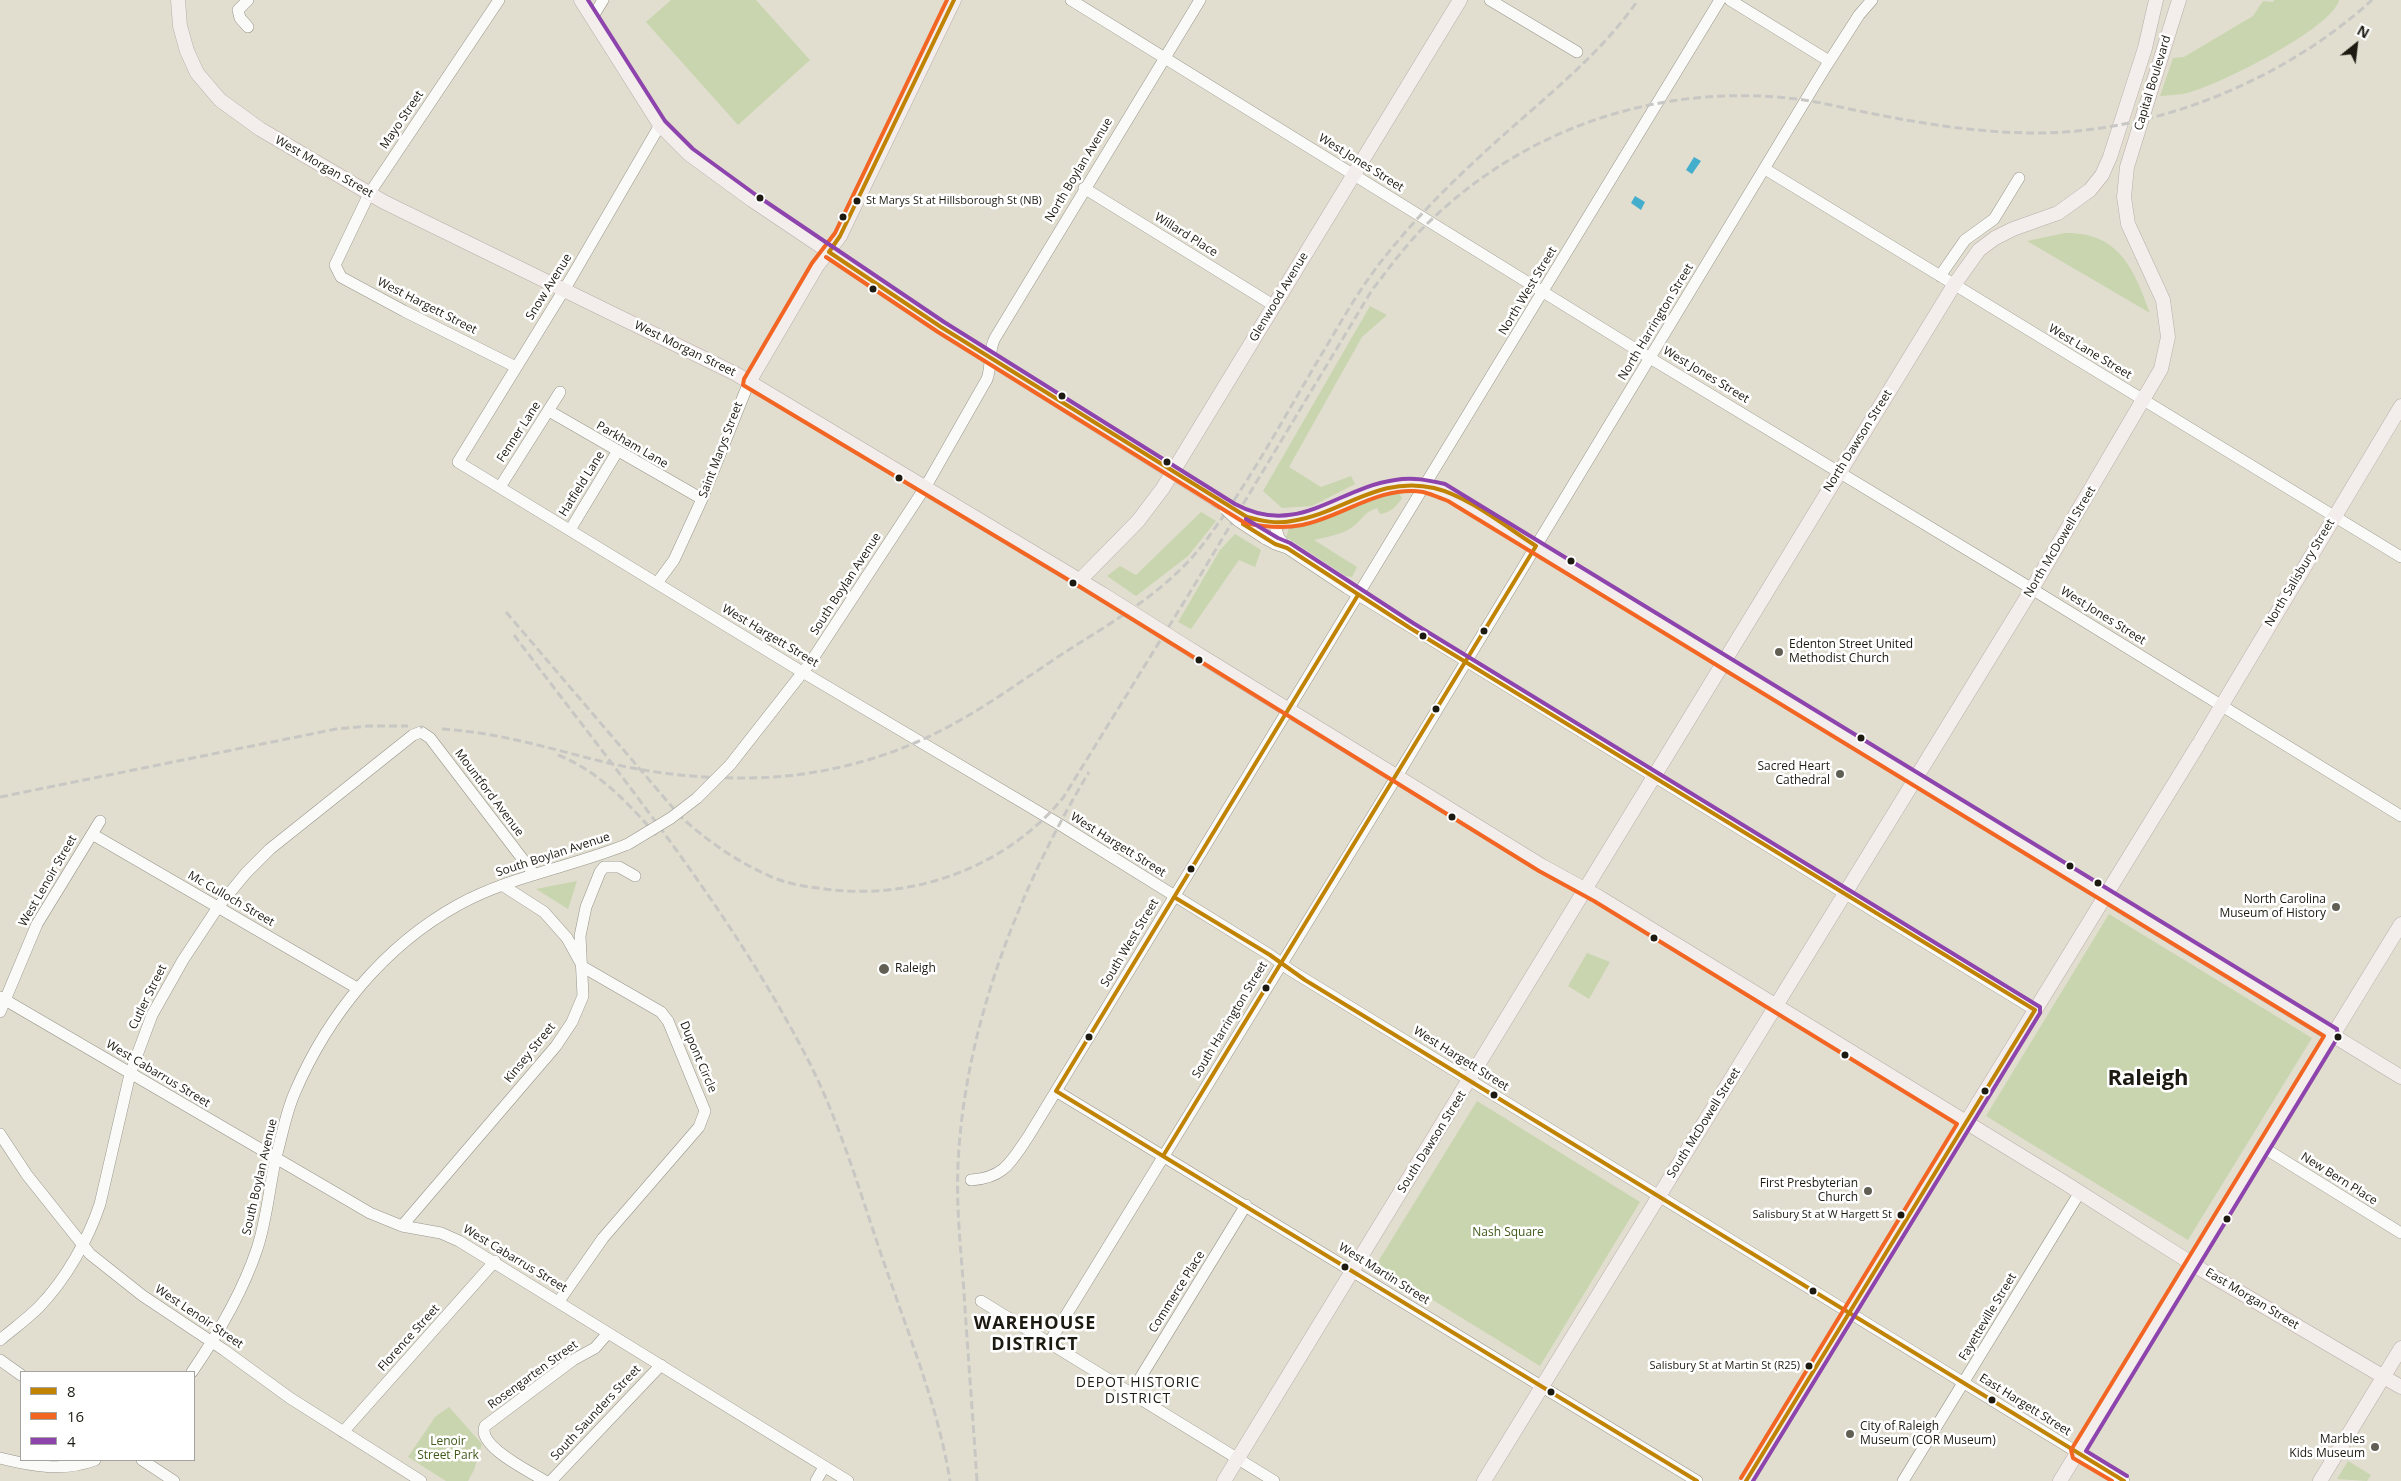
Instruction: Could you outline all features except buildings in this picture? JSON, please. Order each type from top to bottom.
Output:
[{"type":"main road","name":"West Morgan Street","points":[[178,0],[180,26],[187,51],[197,73],[220,100],[260,129],[369,194],[736,374],[926,486],[1289,710],[1586,891],[1604,900],[2080,1192]]},
{"type":"main road","points":[[581,0],[660,125],[674,140],[716,175],[829,252],[991,358],[1215,499],[1247,517],[1274,523],[1312,518],[1363,494],[1380,489],[1399,486],[1423,486],[1440,489],[1724,661],[2401,1077]]},
{"type":"main road","name":"Saint Marys Street","points":[[748,382],[817,266],[840,236],[954,0]]},
{"type":"main road","name":"Glenwood Avenue","points":[[1080,580],[1138,521],[1173,473],[1273,305],[1460,0]]},
{"type":"main road","name":"Capital Boulevard","points":[[2110,157],[2145,48],[2156,0]]},
{"type":"main road","name":"Capital Boulevard","points":[[2127,167],[2179,0]]},
{"type":"main road","points":[[2169,32],[2185,0]]},
{"type":"main road","name":"North Dawson Street","points":[[1655,777],[1954,285],[1979,250],[1995,238],[2013,229],[2058,213],[2083,197],[2102,175],[2110,157]]},
{"type":"main road","name":"North McDowell Street","points":[[1845,894],[2032,589],[2161,369],[2168,337],[2164,300],[2128,224],[2124,197],[2127,167]]},
{"type":"main road","name":"North Salisbury Street","points":[[1746,1481],[2200,743],[2401,406]]},
{"type":"main road","name":"South Dawson Street","points":[[1224,1481],[1655,777]]},
{"type":"main road","name":"South McDowell Street","points":[[1484,1481],[1845,894]]},
{"type":"main road","points":[[2060,1481],[2401,924]]},
{"type":"main road","name":"East Morgan Street","points":[[2080,1192],[2193,1264],[2401,1387]]},
{"type":"main road","points":[[2320,1481],[2401,1348]]},
{"type":"street","points":[[248,0],[238,10],[240,18],[248,27]]},
{"type":"street","name":"Mayo Street","points":[[336,261],[369,194],[499,0]]},
{"type":"street","points":[[592,18],[603,0]]},
{"type":"street","name":"West Jones Street","points":[[1071,0],[1165,56],[1353,175],[1650,358],[2032,589],[2401,816]]},
{"type":"street","name":"North Boylan Avenue","points":[[991,358],[993,342],[1084,188],[1200,0]]},
{"type":"street","points":[[1490,0],[1576,52]]},
{"type":"street","name":"North West Street","points":[[1358,595],[1720,0]]},
{"type":"street","points":[[1730,0],[1829,61]]},
{"type":"street","name":"North Harrington Street","points":[[1466,661],[1829,61],[1859,15],[1872,0]]},
{"type":"street","name":"Snow Avenue","points":[[458,462],[564,290],[660,125]]},
{"type":"street","name":"West Lane Street","points":[[1765,169],[2401,557]]},
{"type":"street","points":[[1940,276],[1965,240],[1994,219],[2019,178]]},
{"type":"street","name":"Willard Place","points":[[1084,188],[1273,305]]},
{"type":"street","name":"West Hargett Street","points":[[336,261],[336,270],[341,276],[404,311],[516,367]]},
{"type":"street","name":"South Boylan Avenue","points":[[193,1371],[213,1342],[237,1297],[258,1248],[276,1160],[294,1094],[308,1064],[357,988],[393,951],[433,920],[466,900],[502,885],[534,874],[574,864],[628,844],[671,818],[697,798],[730,765],[803,673],[926,486],[987,379],[991,358]]},
{"type":"street","name":"Saint Marys Street","points":[[657,583],[674,560],[702,499],[748,382]]},
{"type":"street","name":"Fenner Lane","points":[[500,487],[560,392]]},
{"type":"street","name":"Parkham Lane","points":[[549,411],[617,452],[702,499]]},
{"type":"street","name":"Hatfield Lane","points":[[570,530],[617,452]]},
{"type":"street","name":"West Hargett Street","points":[[458,462],[803,673],[1002,789],[1281,964],[1963,1383]]},
{"type":"street","points":[[1215,499],[1238,521],[1264,538],[1274,544],[1287,548],[1358,595],[2035,1010]]},
{"type":"street","points":[[1274,523],[1279,538],[1287,548]]},
{"type":"street","name":"South West Street","points":[[971,1180],[988,1178],[1006,1168],[1056,1091],[1358,595]]},
{"type":"street","name":"South Harrington Street","points":[[1049,1343],[1466,661]]},
{"type":"street","name":"Cutler Street","points":[[0,1340],[40,1306],[59,1282],[82,1246],[100,1204],[130,1074],[152,1015],[182,960],[218,907],[246,873],[270,849],[413,734],[421,732]]},
{"type":"street","name":"Mountford Avenue","points":[[421,732],[427,734],[438,747],[534,874]]},
{"type":"street","name":"West Lenoir Street","points":[[0,1012],[2,998],[37,924],[100,821]]},
{"type":"street","name":"Mc Culloch Street","points":[[92,834],[357,988]]},
{"type":"street","name":"Kinsey Street","points":[[402,1226],[559,1042],[583,996],[580,936],[586,907],[600,872],[604,867],[619,867],[635,876]]},
{"type":"street","name":"Dupont Circle","points":[[502,885],[544,912],[557,925],[583,967],[661,1012],[668,1021],[705,1112],[699,1127],[603,1238],[559,1301]]},
{"type":"street","name":"West Cabarrus Street","points":[[2,998],[276,1160],[370,1213],[402,1226],[441,1233],[459,1240],[848,1481]]},
{"type":"street","name":"West Martin Street","points":[[1056,1091],[1697,1481]]},
{"type":"street","name":"West Lenoir Street","points":[[0,1134],[27,1174],[82,1246],[143,1296],[213,1342],[342,1432],[421,1481]]},
{"type":"street","name":"New Bern Place","points":[[2264,1148],[2401,1233]]},
{"type":"street","name":"Fayetteville Street","points":[[1903,1481],[2080,1192]]},
{"type":"street","name":"Commerce Place","points":[[1131,1393],[1246,1205]]},
{"type":"street","name":"Florence Street","points":[[342,1432],[495,1261]]},
{"type":"street","points":[[981,1301],[1274,1481]]},
{"type":"street","name":"Rosengarten Street","points":[[545,1481],[494,1448],[485,1438],[483,1430],[485,1426],[573,1360],[596,1348],[608,1332]]},
{"type":"street","points":[[0,1360],[20,1374]]},
{"type":"street","name":"South Saunders Street","points":[[551,1481],[661,1365]]},
{"type":"street","name":"East Hargett Street","points":[[1963,1383],[2124,1481]]},
{"type":"street","points":[[0,1458],[35,1466],[59,1468],[76,1466],[92,1461]]},
{"type":"street","points":[[144,1461],[174,1481]]},
{"type":"street","points":[[816,1481],[824,1467]]},
{"type":"green space","points":[[671,0],[756,0],[810,60],[738,125],[646,22]]},
{"type":"green space","points":[[2274,0],[2339,0],[2332,12],[2317,25],[2296,40],[2247,68],[2184,94],[2160,96],[2173,58],[2184,57],[2253,16],[2263,1],[2273,2]]},
{"type":"green space","points":[[2065,233],[2084,234],[2099,239],[2111,246],[2122,256],[2138,282],[2150,313],[2027,241]]},
{"type":"green space","points":[[1370,306],[1387,315],[1362,337],[1289,467],[1321,487],[1351,476],[1355,484],[1312,506],[1282,508],[1263,491]]},
{"type":"green space","points":[[1397,490],[1402,498],[1390,511],[1380,514],[1377,508],[1367,513],[1346,531],[1314,540],[1357,567],[1352,577],[1346,576],[1286,537],[1289,528]]},
{"type":"green space","points":[[1201,512],[1216,521],[1188,556],[1136,596],[1107,576],[1120,566],[1136,575]]},
{"type":"green space","points":[[1235,534],[1261,550],[1255,567],[1239,560],[1191,629],[1178,622],[1220,550]]},
{"type":"green space","points":[[577,881],[568,909],[536,889]]},
{"type":"green space","points":[[2109,914],[2312,1038],[2188,1240],[1986,1116]]},
{"type":"green space","points":[[1587,953],[1610,962],[1589,999],[1568,986]]},
{"type":"green space","name":"Nash Square","points":[[1477,1101],[1640,1202],[1540,1366],[1376,1265]]},
{"type":"green space","name":"Lenoir Street Park","points":[[449,1407],[482,1444],[474,1470],[468,1481],[446,1481],[408,1457],[435,1417]]},
{"type":"green space","points":[[2348,1461],[2371,1475],[2367,1481],[2337,1479]]},
{"type":"water","points":[[1694,157],[1701,161],[1692,174],[1686,170]]},
{"type":"water","points":[[1635,196],[1645,202],[1641,210],[1631,203]]},
{"type":"railway","points":[[442,729],[502,737],[617,765],[651,771],[686,776],[763,778],[838,768],[862,762],[932,735],[985,705],[1144,600],[1178,572],[1193,556],[1240,491],[1348,310],[1384,258],[1412,224],[1459,176],[1593,53],[1624,19],[1638,0]]},
{"type":"railway","points":[[506,612],[679,815],[701,834],[737,859],[777,879],[807,887],[825,889],[858,891],[892,890],[924,884],[956,874],[986,860],[1014,843],[1040,822],[1063,798],[1192,589],[1372,290],[1428,223],[1467,189],[1510,160],[1555,136],[1602,118],[1651,105],[1701,97],[1752,96],[1804,100],[1925,123],[2007,132],[2074,131],[2121,125],[2167,113],[2212,98],[2256,79],[2298,56],[2372,0]]},
{"type":"railway","points":[[514,635],[706,892],[775,1000],[806,1056],[819,1082],[841,1137],[916,1353],[939,1429],[950,1481]]},
{"type":"railway","points":[[0,797],[336,729],[368,726],[408,726]]},
{"type":"railway","points":[[558,755],[600,779],[658,837]]},
{"type":"railway","points":[[977,1481],[958,1213],[958,1165],[962,1114],[971,1062],[984,1011],[1018,911],[1040,863],[1089,772]]},
{"type":"transit line","name":"4","points":[[588,0],[665,121],[693,149],[756,195],[944,322],[1235,504],[1258,513],[1278,516],[1317,508],[1354,492],[1395,480],[1420,479],[1445,484],[2337,1029],[2338,1037],[2086,1451],[2127,1476]]},
{"type":"transit line","name":"16","points":[[947,0],[835,233],[812,263],[744,379],[743,385],[1077,585],[1539,871],[1594,901],[1957,1124],[1741,1478]]},
{"type":"transit line","name":"8","points":[[954,0],[840,236],[829,252],[941,327],[1247,517],[1269,522],[1292,521],[1310,517],[1378,491],[1414,485],[1434,488],[1460,498],[1536,546],[1163,1156]]},
{"type":"transit line","name":"16","points":[[826,257],[938,332],[1245,523],[1273,527],[1302,525],[1317,521],[1376,497],[1407,491],[1423,492],[1448,501],[2324,1036],[2071,1450],[2073,1458],[2112,1481]]},
{"type":"transit line","name":"4","points":[[1246,519],[1290,543],[1413,623],[2040,1007],[2040,1013],[1753,1481]]},
{"type":"transit line","name":"8","points":[[1243,524],[1275,544],[1287,548],[1410,628],[2035,1010],[1746,1481]]},
{"type":"transit line","name":"8","points":[[1358,595],[1056,1091],[1697,1481]]},
{"type":"transit line","name":"8","points":[[1174,897],[1270,955],[1305,980],[2124,1481]]},
{"type":"place","name":"St Marys St at Hillsborough St (NB)","points":[[857,201]]},
{"type":"place","name":"Edenton Street United Methodist Church","points":[[1779,652]]},
{"type":"place","name":"Sacred Heart Cathedral","points":[[1840,774]]},
{"type":"place","name":"North Carolina Museum of History","points":[[2336,907]]},
{"type":"place","name":"Raleigh","points":[[884,969]]},
{"type":"place","name":"First Presbyterian Church","points":[[1868,1191]]},
{"type":"place","name":"Salisbury St at W Hargett St","points":[[1901,1215]]},
{"type":"place","name":"Salisbury St at Martin St (R25)","points":[[1809,1366]]},
{"type":"place","name":"City of Raleigh Museum (COR Museum)","points":[[1850,1434]]},
{"type":"place","name":"Marbles Kids Museum","points":[[2375,1447]]},
{"type":"district","name":"Raleigh","points":[[2148,1079]]},
{"type":"district","name":"WAREHOUSE DISTRICT","points":[[1035,1334]]},
{"type":"district","name":"DEPOT HISTORIC DISTRICT","points":[[1138,1392]]}]
